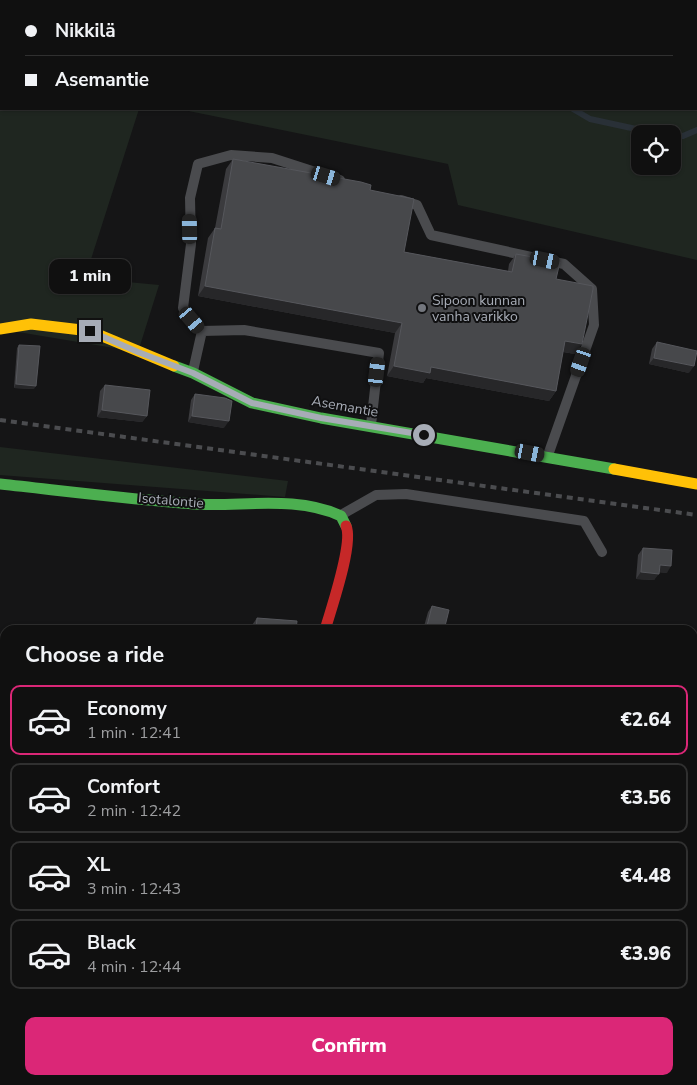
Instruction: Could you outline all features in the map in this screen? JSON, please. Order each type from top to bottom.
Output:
[{"type":"street","name":"Asemantie","points":[[0,329],[30,324],[90,331],[193,373],[252,403],[321,418],[548,456],[697,484]]},
{"type":"street","name":"Isotalontie","points":[[0,484],[195,504],[308,505],[330,510],[340,516]]},
{"type":"street","points":[[326,625],[346,552],[348,531],[340,516]]},
{"type":"lane","points":[[202,331],[183,308],[191,244],[190,198],[198,164],[231,155],[272,158],[354,184]]},
{"type":"lane","points":[[390,196],[417,205],[431,235],[564,264],[592,289],[594,325],[548,456]]},
{"type":"lane","points":[[202,331],[244,330],[380,354],[370,426]]},
{"type":"lane","points":[[193,373],[202,331]]},
{"type":"lane","points":[[340,516],[376,495],[406,494],[584,521],[602,552]]},
{"type":"shaded area","points":[[0,110],[139,110],[85,278],[159,285],[138,352],[0,329]]},
{"type":"shaded area","points":[[184,110],[697,110],[697,260],[458,205],[448,164]]},
{"type":"shaded area","points":[[0,447],[288,481],[285,497],[0,475]]},
{"type":"building","name":"Sipoon kunnan vanha varikko","points":[[233,159],[361,182],[371,185],[370,190],[414,199],[404,252],[512,272],[516,254],[560,262],[556,279],[593,286],[593,289],[582,344],[565,341],[556,391],[431,367],[430,373],[394,366],[402,323],[205,286],[215,228],[221,229]]},
{"type":"building","points":[[657,342],[697,351],[694,366],[654,358]]},
{"type":"building","points":[[19,345],[40,346],[36,386],[16,384]]},
{"type":"building","points":[[105,385],[150,390],[147,416],[102,410]]},
{"type":"building","points":[[195,394],[225,398],[232,401],[229,421],[192,416]]},
{"type":"building","points":[[643,548],[672,550],[671,566],[660,565],[659,574],[641,572]]},
{"type":"building","points":[[432,606],[449,610],[445,625],[427,625]]},
{"type":"building","points":[[257,618],[297,621],[297,625],[256,625]]},
{"type":"waterway","points":[[575,110],[590,119],[631,128]]},
{"type":"waterway","points":[[681,136],[697,130]]},
{"type":"railway","points":[[0,420],[697,515]]},
{"type":"traffic: fast","points":[[174,366],[193,373],[252,403],[321,418],[614,469]]},
{"type":"traffic: fast","points":[[0,484],[194,504],[269,503],[306,506],[341,516],[346,526]]},
{"type":"traffic: slow","points":[[0,329],[31,324],[90,331],[174,366]]},
{"type":"traffic: slow","points":[[614,469],[697,484]]},
{"type":"traffic: jam","points":[[326,625],[347,546],[348,534],[346,526]]},
{"type":"place","name":"Sipoon kunnan vanha varikko","points":[[422,308]]},
{"type":"route","points":[[90,331],[193,373],[252,403],[321,418],[424,435]]}]
